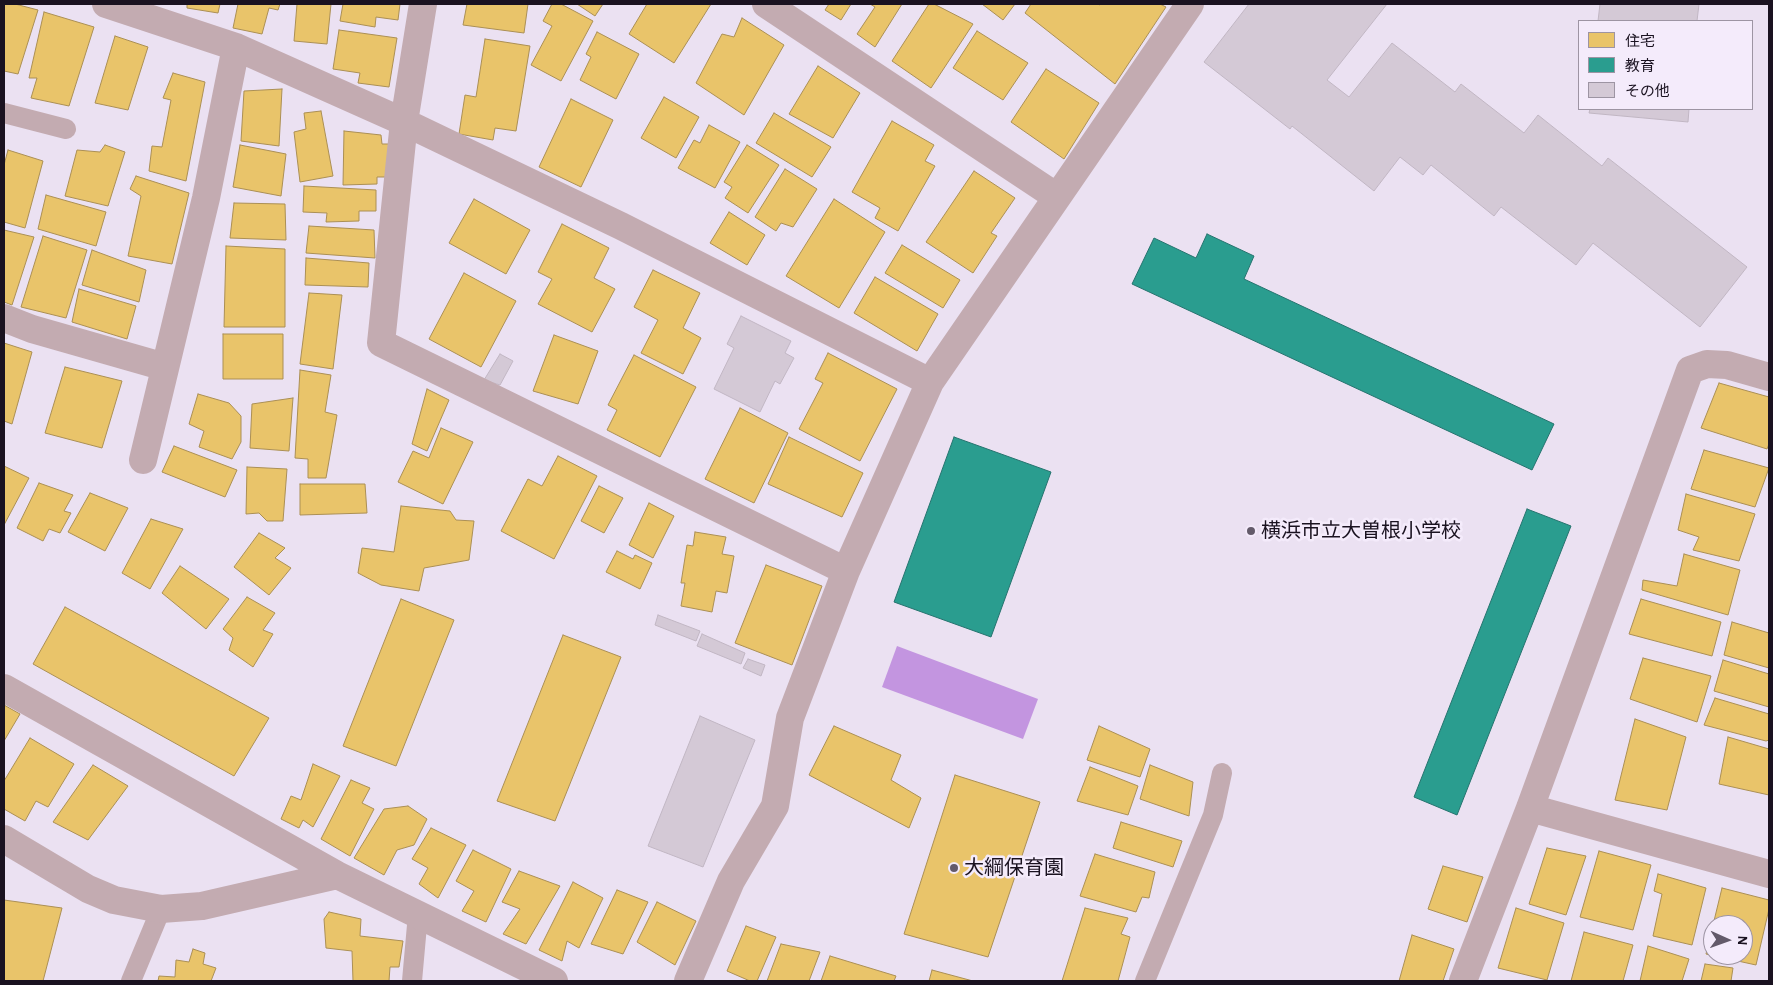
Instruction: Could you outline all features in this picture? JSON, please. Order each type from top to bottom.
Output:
[{"type":"street","points":[[106,4],[236,47],[404,122],[621,226],[930,382]]},
{"type":"street","points":[[423,4],[404,122],[381,343],[846,571]]},
{"type":"street","points":[[766,4],[1057,197]]},
{"type":"street","points":[[688,981],[731,881],[774,806],[790,718],[846,571],[930,382],[1188,4]]},
{"type":"street","points":[[143,460],[206,198],[236,47]]},
{"type":"street","points":[[4,318],[32,329],[165,367]]},
{"type":"street","points":[[1463,981],[1530,808],[1690,370],[1707,364],[1727,365],[1769,378]]},
{"type":"street","points":[[4,688],[337,875],[554,981]]},
{"type":"street","points":[[1530,808],[1769,874]]},
{"type":"street","points":[[4,839],[88,890],[114,900],[161,909],[202,906],[337,875]]},
{"type":"lane","points":[[4,113],[66,129]]},
{"type":"lane","points":[[1145,981],[1213,814],[1222,773]]},
{"type":"lane","points":[[131,981],[161,909]]},
{"type":"lane","points":[[412,981],[418,914]]},
{"type":"shaded area","points":[[897,646],[1038,699],[1023,739],[882,687]]},
{"type":"building: 住宅","points":[[4,4],[15,4],[38,10],[18,74],[4,71]]},
{"type":"building: 住宅","points":[[187,4],[220,4],[218,13],[187,8]]},
{"type":"building: 住宅","points":[[238,4],[280,4],[278,10],[269,8],[262,34],[233,28]]},
{"type":"building: 住宅","points":[[297,4],[331,4],[327,44],[294,41]]},
{"type":"building: 住宅","points":[[343,4],[400,4],[398,20],[376,17],[375,27],[340,21]]},
{"type":"building: 住宅","points":[[467,4],[528,4],[524,33],[463,25]]},
{"type":"building: 住宅","points":[[552,4],[561,4],[593,21],[561,81],[531,65],[552,26],[543,21]]},
{"type":"building: 住宅","points":[[577,4],[603,4],[595,16]]},
{"type":"building: 住宅","points":[[647,4],[711,4],[674,63],[629,34]]},
{"type":"building: 住宅","points":[[829,4],[851,4],[841,20],[825,10]]},
{"type":"building: 住宅","points":[[870,4],[902,4],[875,47],[857,34],[875,7]]},
{"type":"building: 住宅","points":[[929,4],[934,4],[973,24],[931,88],[892,61]]},
{"type":"building: 住宅","points":[[982,4],[1015,4],[1003,20]]},
{"type":"building: 住宅","points":[[1031,4],[1160,4],[1166,7],[1115,84],[1025,13]]},
{"type":"building: 住宅","points":[[44,12],[94,27],[69,106],[31,98],[37,78],[29,78]]},
{"type":"building: 住宅","points":[[742,18],[784,45],[744,115],[696,83],[722,34],[734,37]]},
{"type":"building: 住宅","points":[[339,30],[397,38],[389,87],[358,83],[360,73],[333,69]]},
{"type":"building: 住宅","points":[[977,31],[1028,63],[1003,100],[953,68]]},
{"type":"building: 住宅","points":[[597,32],[639,54],[616,99],[580,80],[591,57],[586,54]]},
{"type":"building: 住宅","points":[[115,36],[148,47],[128,110],[95,103]]},
{"type":"building: 住宅","points":[[485,39],[530,46],[516,131],[495,128],[493,140],[459,134],[465,95],[476,97]]},
{"type":"building: 住宅","points":[[818,66],[860,93],[833,138],[789,114]]},
{"type":"building: 住宅","points":[[1046,69],[1099,103],[1064,159],[1011,122]]},
{"type":"building: 住宅","points":[[173,73],[205,82],[186,181],[149,171],[152,146],[162,147],[171,100],[163,98]]},
{"type":"building: 住宅","points":[[282,89],[279,146],[241,141],[244,91]]},
{"type":"building: 住宅","points":[[664,97],[699,117],[676,158],[641,138]]},
{"type":"building: 住宅","points":[[571,99],[613,120],[581,187],[539,167]]},
{"type":"building: 住宅","points":[[321,111],[333,176],[300,182],[294,132],[306,129],[304,113]]},
{"type":"building: 住宅","points":[[774,113],[831,147],[812,177],[756,143]]},
{"type":"building: 住宅","points":[[892,121],[934,145],[925,161],[935,166],[898,231],[875,218],[880,208],[852,192]]},
{"type":"building: 住宅","points":[[709,125],[740,142],[715,188],[678,168],[694,140],[700,143]]},
{"type":"building: 住宅","points":[[344,131],[381,135],[382,144],[392,144],[388,177],[377,177],[377,184],[343,185]]},
{"type":"building: 住宅","points":[[105,145],[125,152],[108,206],[65,196],[77,150],[100,152]]},
{"type":"building: 住宅","points":[[240,145],[286,154],[281,196],[233,187]]},
{"type":"building: 住宅","points":[[747,145],[779,165],[748,213],[725,198],[732,187],[724,182]]},
{"type":"building: 住宅","points":[[8,150],[43,161],[25,228],[4,222],[4,165]]},
{"type":"building: 住宅","points":[[785,169],[817,189],[793,227],[781,223],[776,231],[755,217]]},
{"type":"building: 住宅","points":[[974,171],[1015,198],[991,233],[997,236],[973,273],[926,242]]},
{"type":"building: 住宅","points":[[136,176],[189,193],[172,264],[128,256],[141,196],[130,189]]},
{"type":"building: 住宅","points":[[304,186],[376,190],[376,211],[359,211],[359,221],[326,222],[327,213],[303,212]]},
{"type":"building: 住宅","points":[[46,195],[106,212],[96,246],[38,229]]},
{"type":"building: 住宅","points":[[474,199],[530,230],[506,274],[449,243]]},
{"type":"building: 住宅","points":[[834,199],[885,232],[839,308],[786,276]]},
{"type":"building: 住宅","points":[[234,203],[285,204],[286,240],[230,238]]},
{"type":"building: 住宅","points":[[729,212],[765,235],[747,265],[710,243]]},
{"type":"building: 住宅","points":[[562,224],[609,248],[594,278],[615,289],[592,332],[538,304],[552,279],[538,272]]},
{"type":"building: 住宅","points":[[309,226],[374,230],[375,258],[306,253]]},
{"type":"building: 住宅","points":[[4,230],[34,237],[12,305],[4,302]]},
{"type":"building: 住宅","points":[[43,236],[87,250],[66,318],[21,307]]},
{"type":"building: 住宅","points":[[902,245],[960,280],[943,308],[885,273]]},
{"type":"building: 住宅","points":[[226,246],[285,249],[285,327],[224,327]]},
{"type":"building: 住宅","points":[[92,250],[146,270],[139,302],[82,285]]},
{"type":"building: 住宅","points":[[306,258],[369,263],[368,287],[305,285]]},
{"type":"building: 住宅","points":[[653,270],[700,293],[683,328],[701,338],[683,374],[641,353],[658,320],[634,307]]},
{"type":"building: 住宅","points":[[464,273],[516,301],[481,367],[429,339]]},
{"type":"building: 住宅","points":[[875,277],[938,314],[917,351],[854,313]]},
{"type":"building: 住宅","points":[[79,289],[136,306],[127,339],[72,322]]},
{"type":"building: 住宅","points":[[309,293],[342,295],[333,369],[300,364]]},
{"type":"building: 住宅","points":[[223,334],[283,334],[283,379],[223,379]]},
{"type":"building: 住宅","points":[[554,335],[598,351],[578,404],[533,391]]},
{"type":"building: 住宅","points":[[4,343],[32,352],[12,424],[4,421]]},
{"type":"building: 住宅","points":[[828,353],[897,389],[860,461],[799,429],[823,383],[815,379]]},
{"type":"building: 住宅","points":[[634,355],[696,387],[660,457],[607,430],[617,410],[608,405]]},
{"type":"building: 住宅","points":[[65,367],[122,381],[102,448],[45,433]]},
{"type":"building: 住宅","points":[[300,370],[331,375],[325,412],[337,415],[326,478],[308,478],[308,459],[295,458]]},
{"type":"building: 住宅","points":[[1719,383],[1769,397],[1769,444],[1767,449],[1701,428]]},
{"type":"building: 住宅","points":[[427,389],[449,400],[427,451],[412,444]]},
{"type":"building: 住宅","points":[[198,394],[229,403],[241,416],[241,442],[232,459],[199,447],[204,431],[189,424]]},
{"type":"building: 住宅","points":[[293,398],[289,451],[250,448],[252,404]]},
{"type":"building: 住宅","points":[[740,408],[788,433],[754,503],[705,479]]},
{"type":"building: 住宅","points":[[441,428],[473,442],[443,504],[398,482],[413,451],[429,458]]},
{"type":"building: 住宅","points":[[789,437],[863,473],[842,517],[768,484]]},
{"type":"building: 住宅","points":[[174,446],[237,470],[225,497],[162,472]]},
{"type":"building: 住宅","points":[[1704,450],[1769,468],[1755,507],[1691,489]]},
{"type":"building: 住宅","points":[[558,456],[597,476],[554,559],[501,531],[528,479],[542,486]]},
{"type":"building: 住宅","points":[[4,466],[29,478],[4,525]]},
{"type":"building: 住宅","points":[[247,467],[287,469],[283,521],[267,521],[259,513],[246,514]]},
{"type":"building: 住宅","points":[[39,483],[73,495],[64,511],[71,513],[60,533],[49,529],[43,541],[17,528]]},
{"type":"building: 住宅","points":[[300,484],[365,484],[367,513],[300,515]]},
{"type":"building: 住宅","points":[[599,486],[623,498],[604,533],[581,521]]},
{"type":"building: 住宅","points":[[90,493],[128,508],[105,551],[68,532]]},
{"type":"building: 住宅","points":[[1686,494],[1755,514],[1739,561],[1693,550],[1699,537],[1678,530]]},
{"type":"building: 住宅","points":[[649,503],[674,516],[653,558],[629,545]]},
{"type":"building: 住宅","points":[[401,506],[450,511],[456,520],[474,521],[469,560],[424,568],[419,591],[381,585],[358,573],[362,548],[394,552]]},
{"type":"building: 住宅","points":[[151,519],[183,529],[150,589],[122,573]]},
{"type":"building: 住宅","points":[[695,532],[726,537],[722,554],[734,556],[727,593],[716,591],[712,612],[681,606],[685,583],[681,583],[687,545],[693,546]]},
{"type":"building: 住宅","points":[[259,533],[285,548],[275,558],[291,568],[269,595],[234,567]]},
{"type":"building: 住宅","points":[[617,551],[633,559],[635,555],[652,563],[640,589],[606,572]]},
{"type":"building: 住宅","points":[[1684,554],[1740,570],[1728,615],[1642,590],[1643,580],[1677,586]]},
{"type":"building: 住宅","points":[[766,565],[822,586],[792,665],[735,643]]},
{"type":"building: 住宅","points":[[180,566],[229,599],[206,629],[162,593]]},
{"type":"building: 住宅","points":[[247,597],[275,613],[263,630],[273,634],[253,667],[229,650],[233,638],[223,629]]},
{"type":"building: 住宅","points":[[401,599],[454,620],[396,766],[343,746]]},
{"type":"building: 住宅","points":[[1641,599],[1721,622],[1712,656],[1629,634]]},
{"type":"building: 住宅","points":[[65,607],[269,718],[234,776],[33,664]]},
{"type":"building: 住宅","points":[[1732,622],[1769,633],[1769,668],[1724,655]]},
{"type":"building: 住宅","points":[[563,635],[621,657],[555,821],[497,801]]},
{"type":"building: 住宅","points":[[1643,658],[1711,676],[1697,722],[1630,699]]},
{"type":"building: 住宅","points":[[1723,660],[1769,674],[1769,707],[1714,691]]},
{"type":"building: 住宅","points":[[1715,698],[1769,714],[1769,740],[1766,741],[1704,725]]},
{"type":"building: 住宅","points":[[4,705],[20,714],[4,741]]},
{"type":"building: 住宅","points":[[1635,719],[1686,737],[1667,810],[1615,800]]},
{"type":"building: 住宅","points":[[834,726],[901,755],[891,780],[921,798],[909,828],[809,775]]},
{"type":"building: 住宅","points":[[1099,726],[1150,749],[1140,777],[1087,760]]},
{"type":"building: 住宅","points":[[1728,737],[1769,749],[1769,795],[1719,784]]},
{"type":"building: 住宅","points":[[30,738],[74,764],[48,807],[36,801],[25,821],[4,809],[4,781]]},
{"type":"building: 住宅","points":[[313,764],[340,776],[313,827],[303,820],[299,828],[281,819],[291,796],[301,800]]},
{"type":"building: 住宅","points":[[93,765],[128,786],[88,840],[53,822]]},
{"type":"building: 住宅","points":[[1150,765],[1193,782],[1189,816],[1140,799]]},
{"type":"building: 住宅","points":[[1090,767],[1138,786],[1128,815],[1077,801]]},
{"type":"building: 住宅","points":[[955,775],[1040,802],[988,957],[904,934]]},
{"type":"building: 住宅","points":[[351,780],[370,788],[362,803],[374,809],[350,856],[321,839]]},
{"type":"building: 住宅","points":[[408,806],[427,819],[414,845],[397,850],[384,875],[354,858],[384,809]]},
{"type":"building: 住宅","points":[[1121,822],[1182,841],[1173,867],[1113,848]]},
{"type":"building: 住宅","points":[[431,828],[466,845],[438,898],[419,884],[428,868],[412,859]]},
{"type":"building: 住宅","points":[[1547,848],[1586,856],[1566,915],[1529,904]]},
{"type":"building: 住宅","points":[[473,850],[511,869],[486,922],[462,911],[474,891],[456,881]]},
{"type":"building: 住宅","points":[[1599,851],[1651,865],[1633,930],[1580,917]]},
{"type":"building: 住宅","points":[[1095,854],[1155,872],[1149,898],[1142,897],[1136,912],[1080,896]]},
{"type":"building: 住宅","points":[[1443,866],[1483,877],[1467,922],[1428,909]]},
{"type":"building: 住宅","points":[[519,871],[560,886],[526,944],[503,934],[520,909],[502,902]]},
{"type":"building: 住宅","points":[[1658,874],[1706,888],[1692,945],[1653,936],[1662,894],[1654,891]]},
{"type":"building: 住宅","points":[[573,882],[603,898],[579,948],[567,941],[562,961],[539,950]]},
{"type":"building: 住宅","points":[[1722,888],[1769,900],[1769,909],[1756,965],[1753,964],[1753,915],[1715,915]]},
{"type":"building: 住宅","points":[[617,890],[648,902],[623,954],[591,944]]},
{"type":"building: 住宅","points":[[4,900],[62,908],[43,981],[4,981]]},
{"type":"building: 住宅","points":[[657,902],[696,921],[675,965],[637,942]]},
{"type":"building: 住宅","points":[[1085,908],[1128,918],[1121,934],[1130,937],[1118,981],[1062,981]]},
{"type":"building: 住宅","points":[[1516,908],[1564,923],[1547,980],[1498,968]]},
{"type":"building: 住宅","points":[[329,912],[361,919],[360,936],[403,941],[399,967],[390,967],[389,981],[353,981],[352,951],[326,948],[324,919]]},
{"type":"building: 住宅","points":[[746,926],[776,937],[757,981],[750,981],[727,971]]},
{"type":"building: 住宅","points":[[1584,932],[1633,945],[1623,981],[1571,981]]},
{"type":"building: 住宅","points":[[1412,935],[1454,949],[1443,981],[1399,981]]},
{"type":"building: 住宅","points":[[781,944],[820,952],[809,981],[767,981]]},
{"type":"building: 住宅","points":[[1648,946],[1689,959],[1682,981],[1640,981]]},
{"type":"building: 住宅","points":[[193,949],[205,953],[203,964],[216,968],[211,981],[158,981],[159,976],[175,977],[176,960],[189,962]]},
{"type":"building: 住宅","points":[[830,956],[896,976],[894,981],[821,981]]},
{"type":"building: 住宅","points":[[1705,965],[1733,968],[1731,981],[1701,981]]},
{"type":"building: 住宅","points":[[932,970],[973,981],[929,981]]},
{"type":"building: 教育","points":[[1207,234],[1254,256],[1244,279],[1554,424],[1532,470],[1132,284],[1154,238],[1196,258]]},
{"type":"building: 教育","points":[[954,437],[1051,472],[991,637],[894,602]]},
{"type":"building: 教育","points":[[1527,509],[1571,526],[1457,815],[1414,797]]},
{"type":"building: その他","points":[[1249,4],[1387,4],[1327,80],[1349,97],[1392,43],[1455,92],[1461,84],[1524,133],[1538,115],[1602,166],[1608,158],[1747,267],[1700,327],[1593,243],[1576,265],[1501,207],[1494,216],[1431,165],[1423,175],[1400,157],[1374,191],[1292,126],[1290,129],[1204,62]]},
{"type":"building: その他","points":[[1600,4],[1699,4],[1697,20],[1598,20]]},
{"type":"building: その他","points":[[1590,110],[1689,110],[1688,122],[1589,113]]},
{"type":"building: その他","points":[[741,316],[791,341],[785,353],[794,358],[780,384],[775,381],[760,412],[714,389],[734,348],[727,344]]},
{"type":"building: その他","points":[[500,354],[513,361],[500,385],[484,380]]},
{"type":"building: その他","points":[[658,615],[700,631],[696,641],[655,625]]},
{"type":"building: その他","points":[[702,634],[745,653],[741,664],[697,646]]},
{"type":"building: その他","points":[[748,659],[765,665],[761,676],[743,668]]},
{"type":"building: その他","points":[[700,716],[755,740],[703,867],[648,846]]},
{"type":"place","name":"横浜市立大曽根小学校","points":[[1251,531]]},
{"type":"place","name":"大綱保育園","points":[[954,868]]}]
